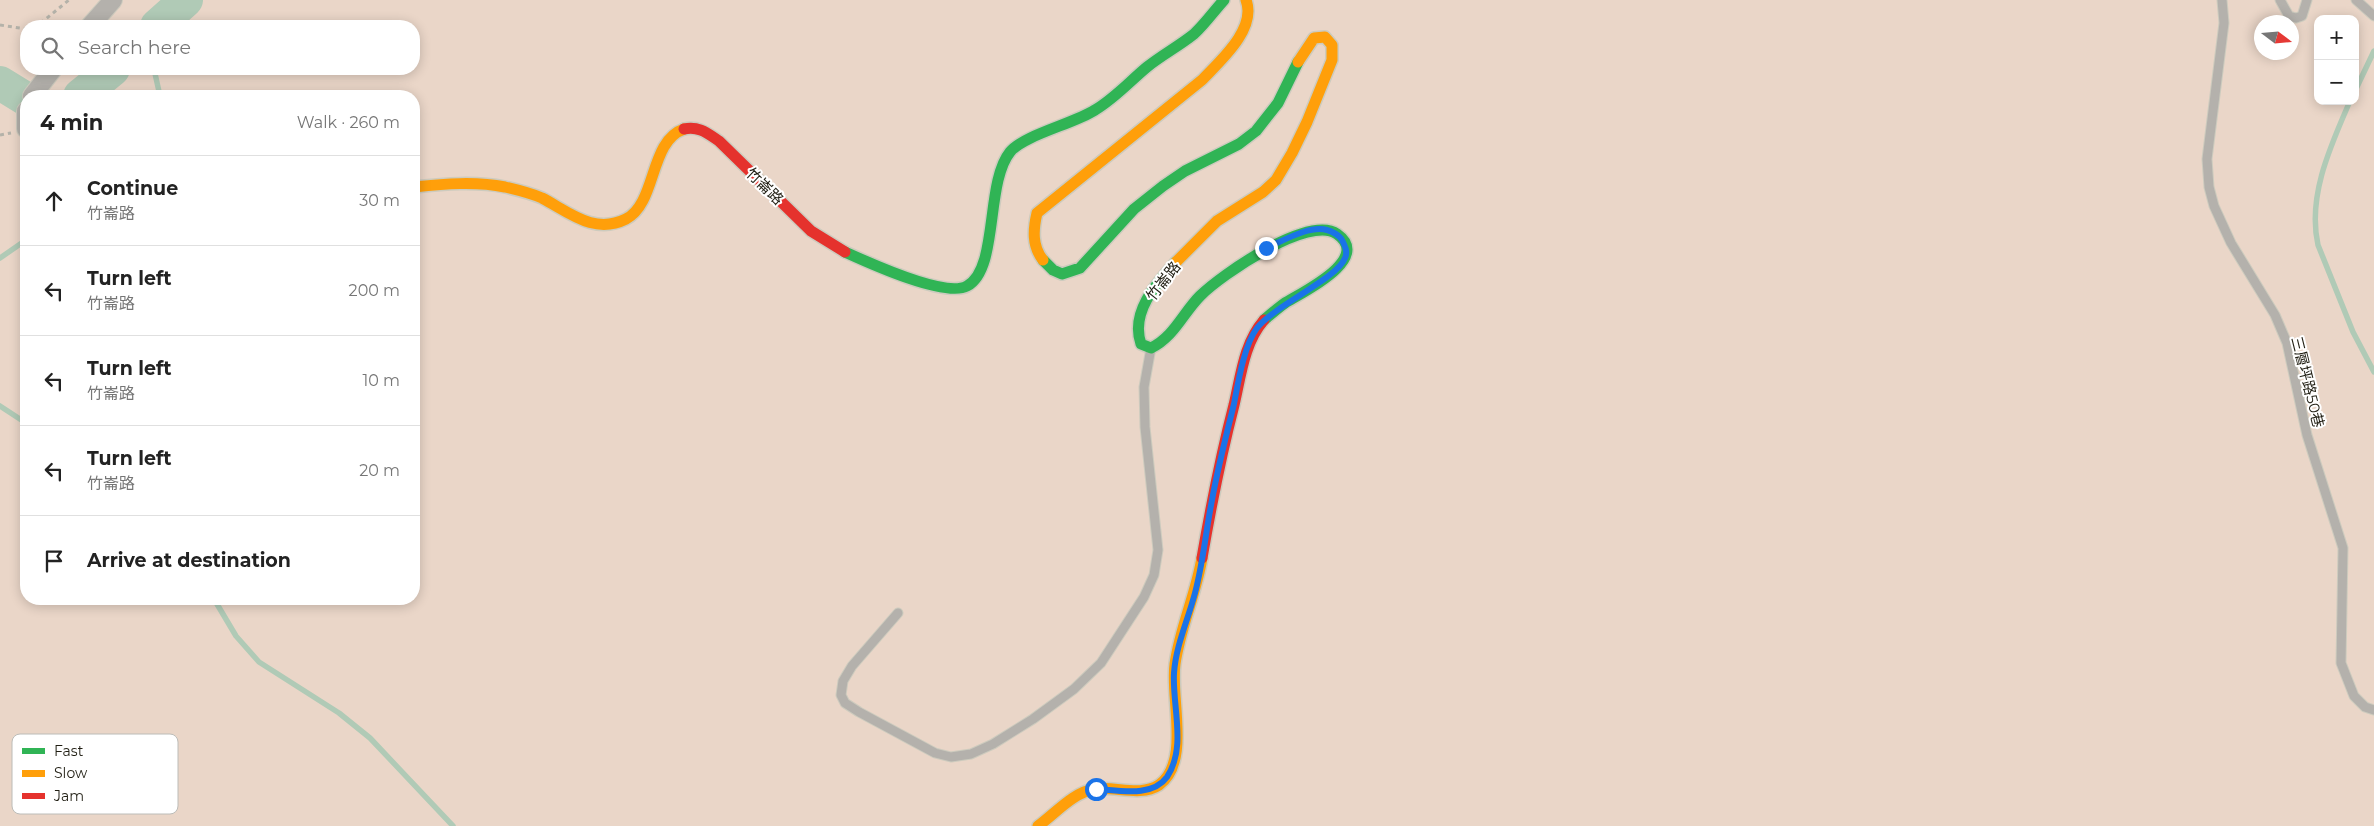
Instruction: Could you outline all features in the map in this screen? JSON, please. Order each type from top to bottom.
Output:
[{"type":"street","points":[[95,20],[113,0]]},
{"type":"street","name":"竹崙路","points":[[420,186],[474,182],[502,186],[533,194],[562,208],[586,223],[599,226],[614,224],[632,216],[643,198],[658,159],[671,138],[683,128],[695,127],[709,134],[721,144],[767,186],[814,234],[892,272],[927,285],[952,290],[967,287],[979,277],[984,264],[993,199],[1000,170],[1009,153],[1023,141],[1044,131],[1066,125],[1113,99],[1145,69],[1191,35],[1224,0]]},
{"type":"street","name":"竹崙路","points":[[1151,348],[1142,344],[1137,334],[1138,319],[1146,301],[1162,279],[1217,221],[1274,182],[1288,163],[1332,60],[1332,45],[1325,37],[1314,38],[1306,47],[1279,103],[1264,124],[1247,139],[1218,156],[1188,170],[1152,193],[1080,268],[1065,274],[1055,271],[1041,259],[1034,243],[1034,227],[1038,213],[1047,204],[1195,87],[1215,67],[1241,32],[1249,17],[1249,3],[1246,0]]},
{"type":"street","points":[[37,90],[49,75]]},
{"type":"street","points":[[1038,826],[1086,791],[1096,789],[1142,791],[1155,787],[1166,778],[1173,765],[1177,747],[1174,680],[1178,647],[1196,592],[1212,497],[1247,352],[1257,329],[1272,314],[1337,270],[1345,258],[1346,248],[1340,237],[1328,230],[1314,229],[1266,248],[1239,262],[1187,309],[1161,344],[1151,348]]},
{"type":"lane","name":"三層坪路50巷","points":[[2222,0],[2224,23],[2207,159],[2209,186],[2214,206],[2231,243],[2275,315],[2287,343],[2307,435],[2343,548],[2341,663],[2354,696],[2365,707],[2374,710]]},
{"type":"lane","points":[[2280,0],[2289,16],[2296,18],[2302,16],[2307,0]]},
{"type":"lane","points":[[2356,0],[2374,16]]},
{"type":"lane","points":[[898,613],[852,666],[843,681],[841,695],[845,703],[859,712],[935,753],[952,757],[970,754],[985,747],[1033,719],[1074,689],[1101,663],[1144,597],[1155,567],[1158,550],[1146,435],[1144,387],[1151,348]]},
{"type":"path","points":[[44,20],[69,0]]},
{"type":"path","points":[[0,25],[20,28]]},
{"type":"shaded area","points":[[0,0],[2374,0],[2374,826],[0,826]]},
{"type":"waterway","points":[[164,20],[186,0]]},
{"type":"waterway","points":[[2359,83],[2374,51]]},
{"type":"waterway","points":[[87,90],[106,75]]},
{"type":"waterway","points":[[155,75],[159,90]]},
{"type":"waterway","points":[[0,83],[20,95]]},
{"type":"waterway","points":[[2348,105],[2335,135],[2323,171],[2318,190],[2315,227],[2318,245],[2353,332],[2374,372]]},
{"type":"waterway","points":[[0,258],[20,244]]},
{"type":"waterway","points":[[0,406],[20,419]]},
{"type":"waterway","points":[[218,605],[236,636],[259,662],[339,713],[370,738],[453,826]]},
{"type":"traffic: fast","points":[[845,252],[887,270],[925,283],[942,287],[956,288],[967,286],[977,277],[984,262],[997,184],[1002,166],[1010,152],[1026,140],[1086,115],[1102,105],[1147,67],[1194,34],[1224,0]]},
{"type":"traffic: fast","points":[[1043,260],[1053,270],[1062,274],[1080,268],[1134,209],[1163,186],[1185,171],[1239,144],[1256,131],[1278,103],[1298,62]]},
{"type":"traffic: fast","points":[[1176,262],[1153,289],[1142,310],[1139,321],[1141,344],[1151,348],[1166,338],[1200,296],[1245,262],[1287,239],[1307,232],[1324,230],[1337,234],[1346,244],[1346,254],[1341,264],[1318,283],[1285,303],[1264,320]]},
{"type":"traffic: slow","points":[[1043,260],[1039,255],[1034,238],[1037,213],[1202,80],[1227,54],[1242,33],[1248,11],[1246,0]]},
{"type":"traffic: slow","points":[[1176,262],[1217,221],[1263,192],[1276,180],[1307,122],[1332,60],[1332,45],[1325,37],[1314,38],[1298,62]]},
{"type":"traffic: slow","points":[[420,186],[471,184],[505,187],[542,198],[582,220],[592,223],[614,223],[626,219],[636,211],[649,187],[658,159],[665,146],[673,136],[684,129]]},
{"type":"traffic: slow","points":[[1038,826],[1079,794],[1103,788],[1144,790],[1159,785],[1169,775],[1177,746],[1175,664],[1180,637],[1202,558]]},
{"type":"traffic: jam","points":[[684,129],[699,129],[719,141],[811,231],[845,252]]},
{"type":"traffic: jam","points":[[1202,558],[1244,360],[1252,339],[1264,320]]},
{"type":"route","points":[[1096,789],[1142,791],[1155,787],[1166,778],[1173,765],[1177,747],[1174,672],[1178,647],[1196,592],[1212,497],[1240,377],[1250,344],[1257,329],[1272,314],[1337,270],[1345,258],[1346,248],[1340,237],[1328,230],[1314,229],[1266,248]]}]
